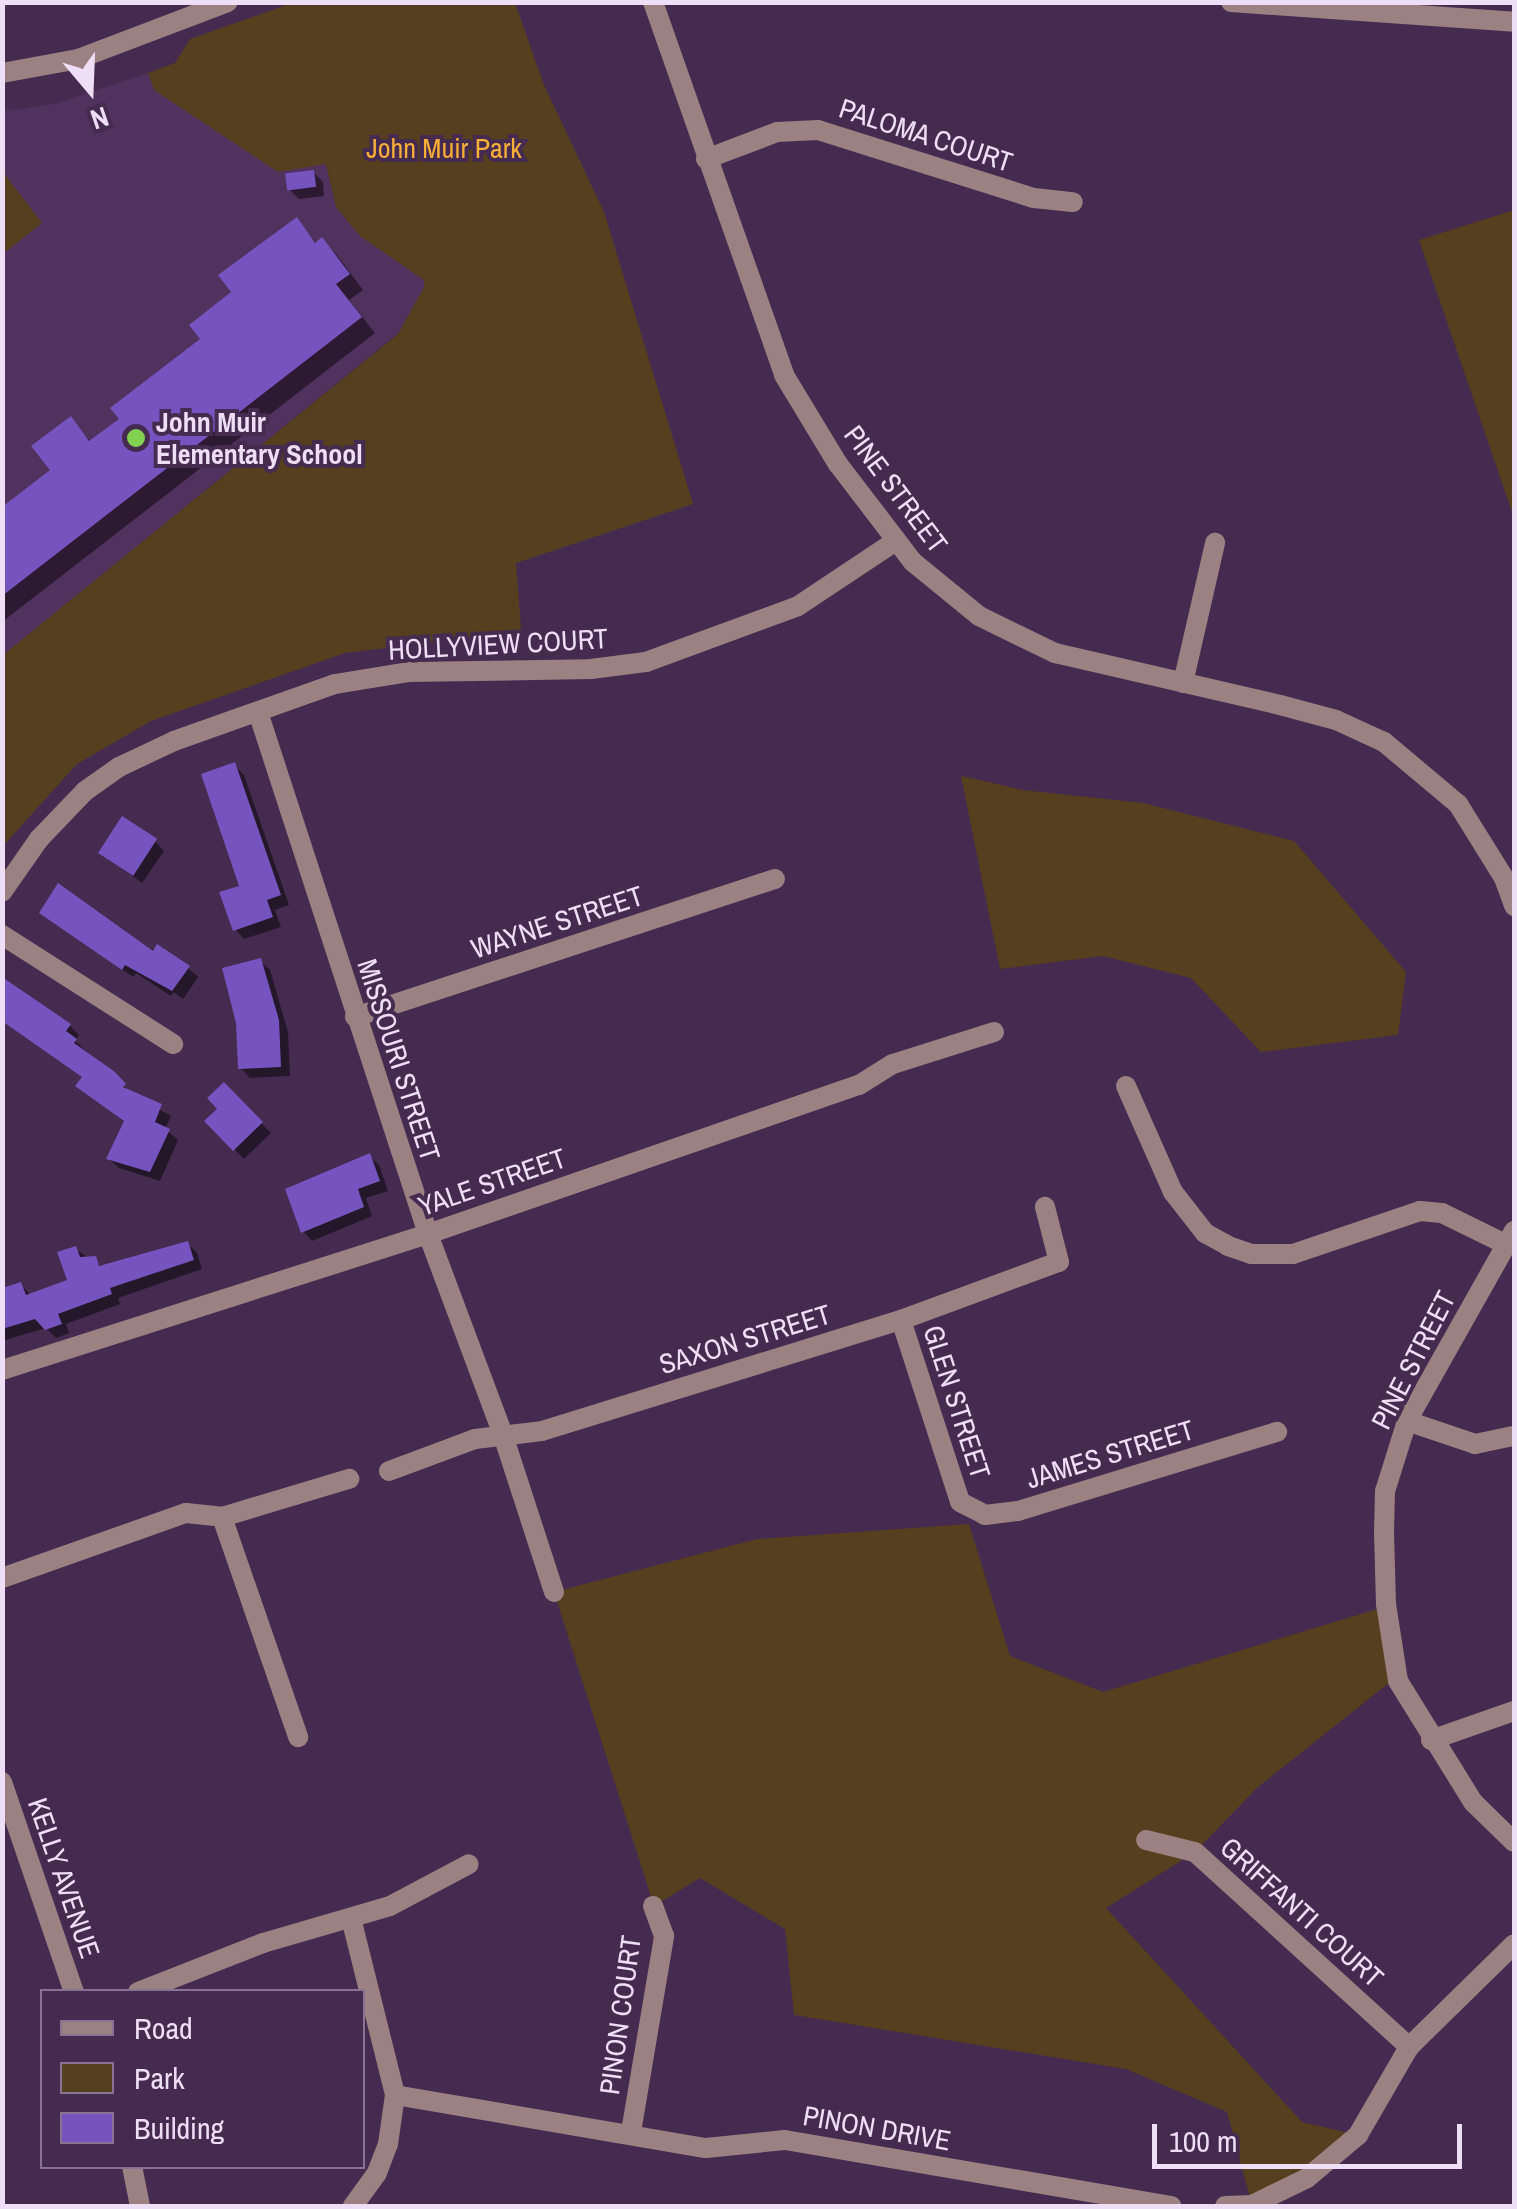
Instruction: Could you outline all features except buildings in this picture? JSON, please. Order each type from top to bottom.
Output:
[{"type":"street","points":[[2,73],[78,59],[228,2]]},
{"type":"street","name":"PINE STREET","points":[[652,2],[784,375],[838,464],[896,542],[948,594],[1019,638],[1055,653],[1336,720],[1384,742],[1425,772],[1458,804],[1504,878],[1514,906]]},
{"type":"street","points":[[1230,2],[1514,22]]},
{"type":"street","name":"PALOMA COURT","points":[[706,158],[777,132],[818,130],[1034,198],[1073,202]]},
{"type":"street","name":"HOLLYVIEW COURT","points":[[2,892],[39,839],[85,790],[119,767],[174,741],[335,684],[408,672],[590,669],[646,662],[798,606],[896,542]]},
{"type":"street","points":[[1182,683],[1216,543]]},
{"type":"street","name":"MISSOURI STREET","points":[[258,712],[428,1234],[503,1435],[554,1592]]},
{"type":"street","name":"WAYNE STREET","points":[[355,1016],[775,879]]},
{"type":"street","points":[[2,935],[173,1044]]},
{"type":"street","name":"YALE STREET","points":[[2,1370],[428,1234],[859,1085],[892,1064],[994,1032]]},
{"type":"street","points":[[1126,1086],[1173,1192],[1204,1233],[1228,1246],[1251,1254],[1293,1254],[1420,1212],[1442,1213],[1511,1238]]},
{"type":"street","name":"SAXON STREET","points":[[390,1471],[475,1439],[542,1430],[901,1320],[1059,1262],[1045,1207]]},
{"type":"street","name":"PINE STREET","points":[[1511,1238],[1407,1422],[1385,1491],[1386,1604],[1398,1681],[1431,1740],[1473,1802],[1514,1842]]},
{"type":"street","name":"GLEN STREET","points":[[901,1320],[960,1502]]},
{"type":"street","points":[[1407,1422],[1475,1444],[1514,1436]]},
{"type":"street","name":"JAMES STREET","points":[[960,1502],[986,1515],[1018,1511],[1277,1432]]},
{"type":"street","points":[[2,1578],[186,1514],[222,1518],[349,1478]]},
{"type":"street","points":[[222,1518],[298,1737]]},
{"type":"street","points":[[1431,1740],[1514,1711]]},
{"type":"street","name":"KELLY AVENUE","points":[[2,1782],[73,1989]]},
{"type":"street","name":"GRIFFANTI COURT","points":[[1146,1840],[1195,1852],[1409,2047]]},
{"type":"street","points":[[146,1989],[263,1943],[390,1906],[469,1864]]},
{"type":"street","name":"PINON COURT","points":[[631,2132],[664,1936],[654,1906]]},
{"type":"street","points":[[351,1918],[394,2095],[388,2144],[377,2173],[352,2206]]},
{"type":"street","points":[[1225,2206],[1252,2205],[1307,2178],[1358,2135],[1409,2047],[1514,1944]]},
{"type":"street","name":"PINON DRIVE","points":[[394,2095],[631,2132],[706,2148],[784,2140],[1171,2206]]},
{"type":"street","points":[[133,2169],[140,2206]]},
{"type":"shaded area","name":"John Muir Elementary School","points":[[148,73],[155,90],[326,164],[336,207],[360,236],[424,280],[424,287],[398,333],[3,655],[3,111],[55,104]]},
{"type":"green space","name":"John Muir Park","points":[[292,3],[515,3],[544,85],[604,212],[693,504],[516,563],[522,641],[434,642],[345,653],[151,721],[77,764],[3,846],[3,655],[398,334],[424,287],[424,280],[360,236],[336,207],[326,164],[278,172],[154,90],[148,73],[175,63],[190,39]]},
{"type":"green space","points":[[3,172],[42,223],[3,254]]},
{"type":"green space","points":[[1514,210],[1514,518],[1419,240]]},
{"type":"green space","points":[[961,776],[1023,790],[1143,803],[1294,841],[1406,972],[1398,1035],[1261,1052],[1191,978],[1103,956],[1000,969]]},
{"type":"green space","points":[[969,1524],[1010,1656],[1103,1692],[1384,1607],[1394,1679],[1258,1787],[1195,1852],[1106,1908],[1302,2122],[1358,2135],[1252,2205],[1227,2112],[1126,2069],[794,2015],[785,1929],[700,1878],[654,1906],[554,1592],[757,1539]]},
{"type":"place","name":"John Muir Elementary School","points":[[136,438]]}]
